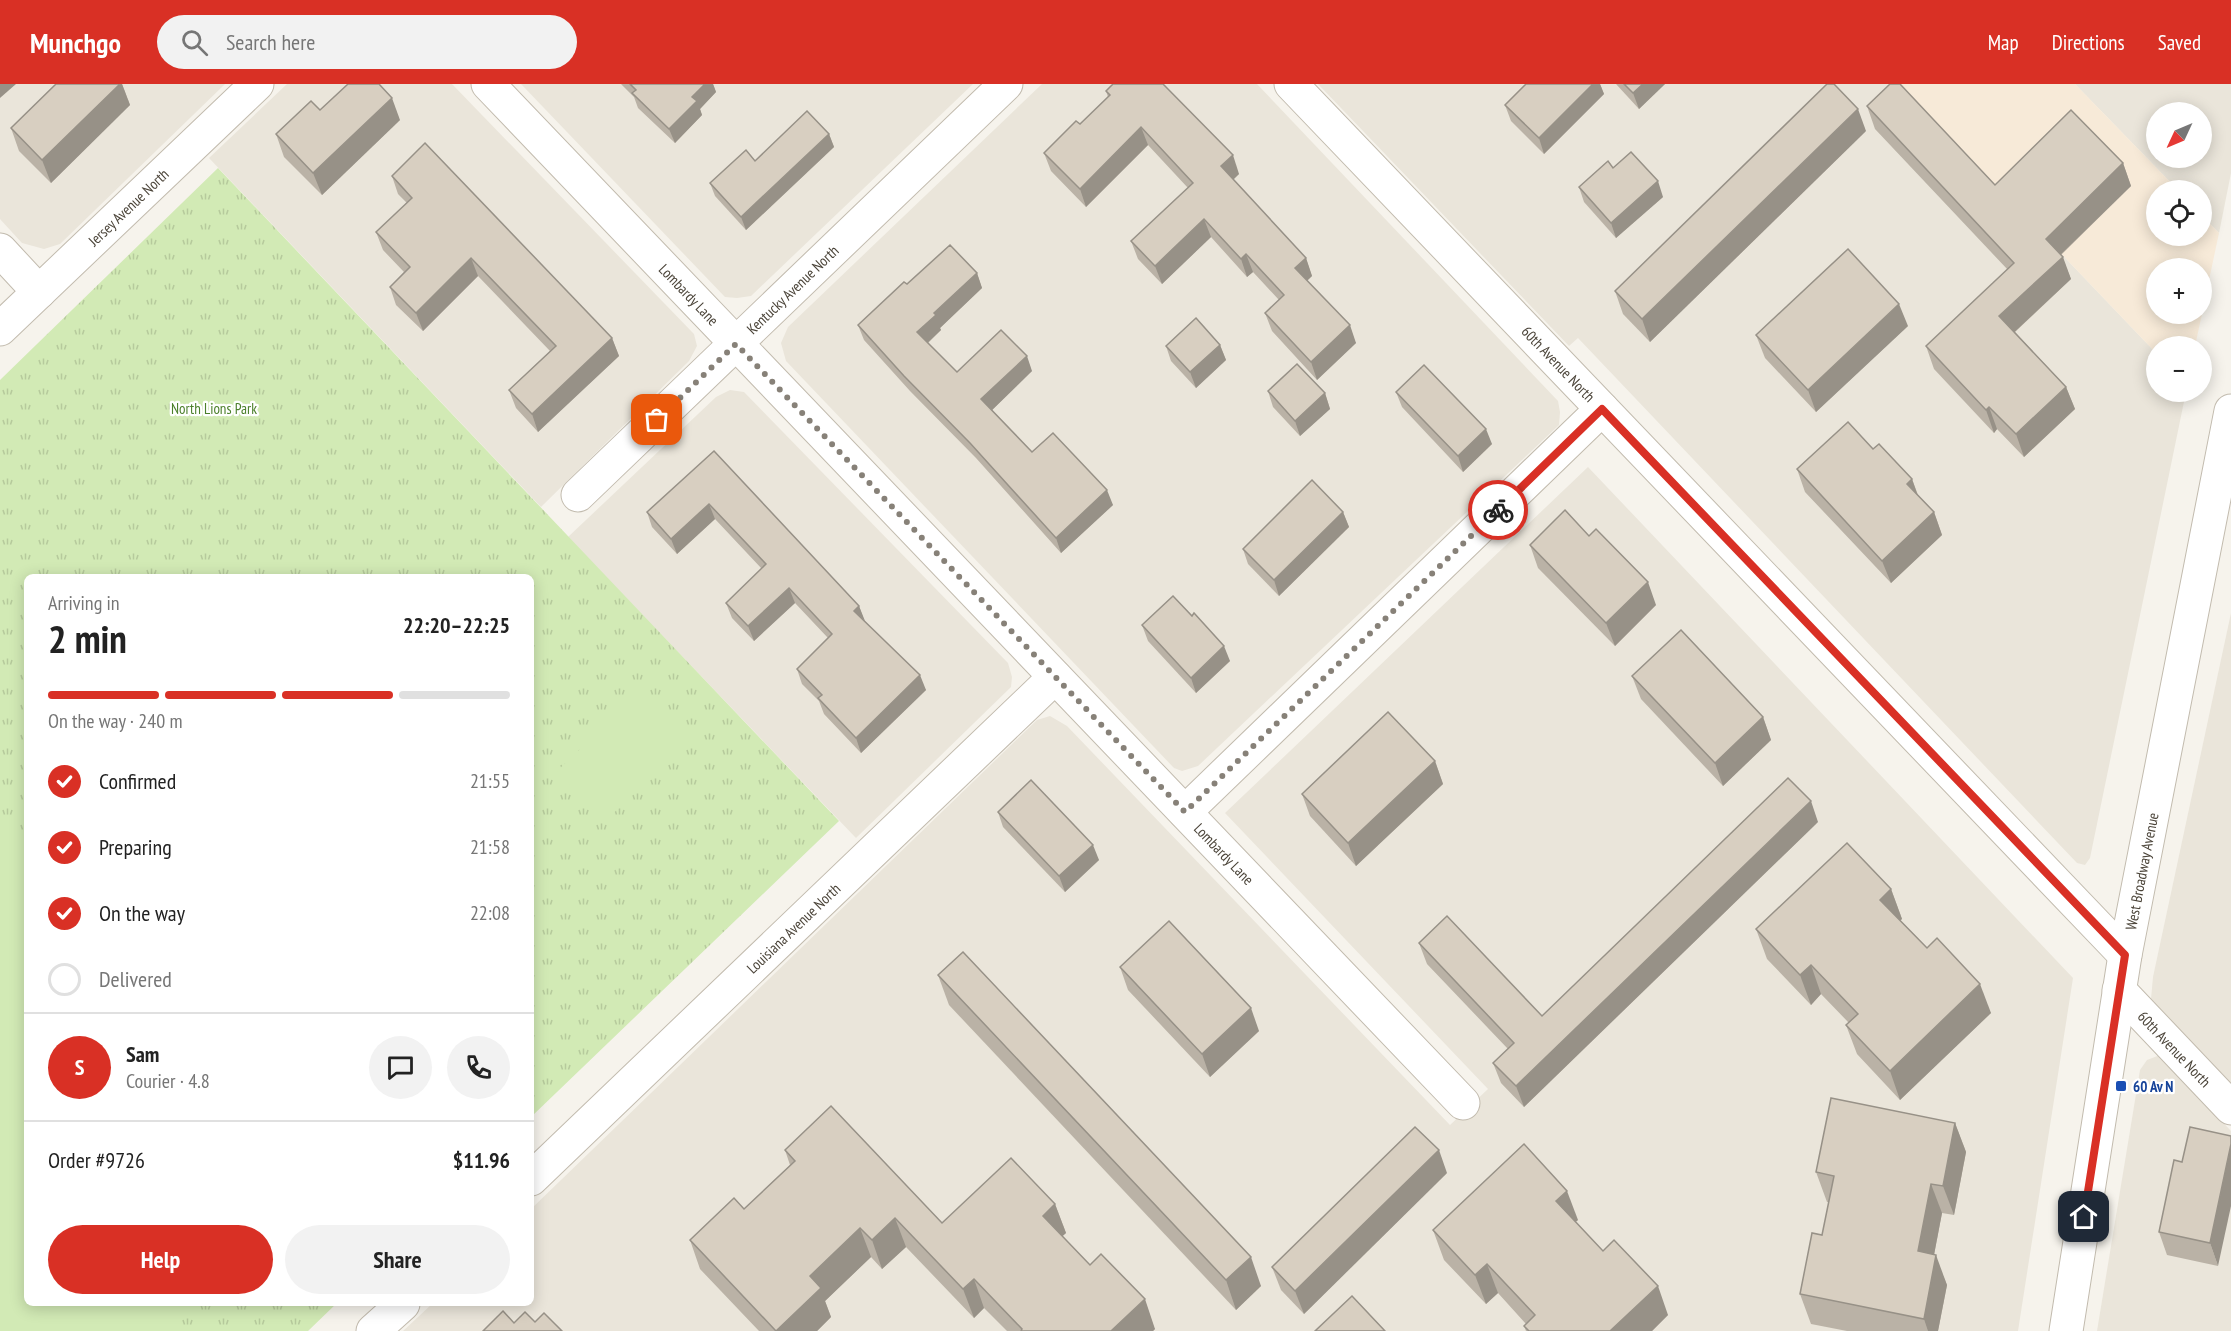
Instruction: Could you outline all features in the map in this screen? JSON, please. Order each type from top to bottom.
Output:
[{"type":"street","name":"Jersey Avenue North","points":[[0,329],[257,84]]},
{"type":"street","name":"Lombardy Lane","points":[[488,84],[1462,1103]]},
{"type":"street","name":"Kentucky Avenue North","points":[[578,495],[1006,84]]},
{"type":"street","name":"60th Avenue North","points":[[1292,84],[2125,955]]},
{"type":"street","points":[[0,250],[39,292]]},
{"type":"street","points":[[1185,812],[1602,409]]},
{"type":"street","name":"West Broadway Avenue","points":[[2066,1331],[2125,955],[2231,411]]},
{"type":"street","name":"Louisiana Avenue North","points":[[534,1176],[1055,677]]},
{"type":"street","name":"60th Avenue North","points":[[2119,990],[2231,1107]]},
{"type":"street","points":[[374,1331],[401,1306]]},
{"type":"shaded area","points":[[0,84],[225,84],[60,244],[44,249],[22,243],[0,219]]},
{"type":"shaded area","points":[[287,84],[452,84],[694,334],[697,346],[689,361],[541,507],[209,158]]},
{"type":"shaded area","points":[[521,84],[973,84],[751,296],[737,298],[725,297]]},
{"type":"shaded area","points":[[1042,84],[1257,84],[1558,401],[1559,425],[1198,766],[1182,771],[1174,768],[786,361],[781,343],[788,327]]},
{"type":"shaded area","points":[[1318,84],[1899,84],[2146,342],[2146,402],[2184,402],[2090,858],[2085,865],[2077,863],[1578,338],[1569,346]]},
{"type":"shaded area","points":[[1899,84],[2075,84],[2146,157],[2146,168],[2157,168],[2168,180],[2146,180],[2146,246],[2212,246],[2212,226],[2219,233],[2212,266],[2212,258],[2146,258],[2146,324],[2200,324],[2197,336],[2146,336],[2146,342]]},
{"type":"shaded area","points":[[2075,84],[2231,84],[2231,173],[2219,233],[2212,226],[2212,180],[2168,180],[2157,168],[2212,168],[2212,102],[2146,102],[2146,157]]},
{"type":"shaded area","points":[[730,390],[744,392],[1008,663],[1012,677],[1011,687],[856,838],[568,537],[716,397]]},
{"type":"shaded area","points":[[1588,467],[2073,978],[2018,1331],[403,1331],[430,1306],[534,1306],[534,1206],[1037,720],[1050,716],[1067,726],[1450,1125],[1488,1089],[1225,813]]},
{"type":"shaded area","points":[[2231,613],[2231,1088],[2160,1016],[2151,999],[2153,977]]},
{"type":"shaded area","points":[[2160,1055],[2231,1131],[2231,1331],[2097,1331],[2140,1070],[2147,1060]]},
{"type":"green space","name":"North Lions Park","points":[[218,168],[839,821],[534,1114],[534,574],[24,574],[24,1306],[334,1306],[308,1331],[0,1331],[0,380]]},
{"type":"green space","points":[[641,691],[689,742],[604,822],[557,771]]},
{"type":"green space","points":[[0,822],[24,847],[24,1306],[179,1306],[152,1331],[0,1331]]},
{"type":"building","points":[[56,84],[120,84],[42,160],[11,128]]},
{"type":"building","points":[[348,84],[379,84],[392,98],[313,173],[276,134],[311,101],[320,110]]},
{"type":"building","points":[[630,84],[705,84],[692,97],[697,101],[669,129],[632,93],[636,90]]},
{"type":"building","points":[[1113,84],[1163,84],[1233,155],[1221,166],[1306,258],[1295,268],[1350,325],[1311,362],[1265,313],[1284,295],[1246,254],[1241,259],[1204,219],[1155,266],[1131,241],[1193,183],[1141,127],[1080,189],[1044,153],[1076,121],[1080,124],[1110,95],[1106,91]]},
{"type":"building","points":[[1526,84],[1593,84],[1539,138],[1505,105]]},
{"type":"building","points":[[1624,84],[1643,84],[1633,93]]},
{"type":"building","points":[[1827,84],[1834,84],[1858,109],[1642,319],[1615,291]]},
{"type":"building","points":[[1890,84],[1900,84],[1995,185],[2071,110],[2123,163],[2046,239],[2063,257],[1999,316],[2066,387],[2016,434],[1989,407],[1986,410],[1926,346],[2014,263],[1867,106]]},
{"type":"building","points":[[807,111],[829,134],[741,217],[710,183],[746,150],[755,161]]},
{"type":"building","points":[[425,143],[612,338],[532,414],[509,390],[556,346],[471,258],[416,313],[390,287],[410,267],[376,232],[412,198],[392,176]]},
{"type":"building","points":[[1631,152],[1658,181],[1611,223],[1579,187],[1608,161],[1613,168]]},
{"type":"building","points":[[950,245],[977,273],[917,332],[957,372],[1001,330],[1027,356],[981,399],[1032,452],[1053,433],[1107,490],[1056,538],[858,325],[904,282],[907,284]]},
{"type":"building","points":[[1848,249],[1899,304],[1808,390],[1756,335]]},
{"type":"building","points":[[1196,318],[1220,345],[1190,372],[1166,346]]},
{"type":"building","points":[[1297,364],[1325,393],[1295,421],[1268,391]]},
{"type":"building","points":[[1424,365],[1486,429],[1458,456],[1396,392]]},
{"type":"building","points":[[1848,422],[1873,449],[1879,444],[1912,479],[1907,484],[1934,512],[1882,561],[1797,469]]},
{"type":"building","points":[[714,451],[859,606],[854,611],[920,675],[856,738],[818,698],[822,695],[797,669],[832,634],[789,588],[748,626],[726,603],[766,564],[709,504],[671,539],[647,512]]},
{"type":"building","points":[[1312,480],[1343,512],[1274,580],[1243,549]]},
{"type":"building","points":[[1565,510],[1589,536],[1596,529],[1648,582],[1606,623],[1530,545]]},
{"type":"building","points":[[1173,596],[1192,616],[1194,613],[1224,646],[1191,678],[1142,625]]},
{"type":"building","points":[[1681,630],[1763,717],[1715,763],[1632,676]]},
{"type":"building","points":[[1388,712],[1435,761],[1348,843],[1302,794]]},
{"type":"building","points":[[1788,778],[1811,801],[1516,1086],[1493,1063],[1514,1043],[1419,943],[1447,916],[1542,1016]]},
{"type":"building","points":[[1031,780],[1093,845],[1059,876],[998,812]]},
{"type":"building","points":[[1847,843],[1891,889],[1880,900],[1927,948],[1937,938],[1980,984],[1890,1071],[1846,1025],[1858,1014],[1811,965],[1800,975],[1756,929]]},
{"type":"building","points":[[1169,921],[1251,1008],[1202,1054],[1120,967]]},
{"type":"building","points":[[963,952],[1251,1257],[1226,1280],[938,975]]},
{"type":"building","points":[[1831,1098],[1955,1123],[1943,1186],[1931,1184],[1918,1251],[1936,1255],[1924,1319],[1800,1294],[1812,1233],[1822,1235],[1834,1176],[1816,1172]]},
{"type":"building","points":[[831,1106],[942,1223],[1011,1158],[1055,1204],[1043,1216],[1090,1265],[1101,1254],[1145,1299],[1111,1331],[1021,1331],[1022,1329],[974,1279],[963,1289],[895,1218],[872,1240],[860,1228],[810,1276],[821,1288],[776,1331],[690,1240],[734,1198],[744,1209],[795,1161],[785,1150]]},
{"type":"building","points":[[1415,1127],[1439,1150],[1295,1291],[1272,1267]]},
{"type":"building","points":[[2190,1127],[2231,1136],[2210,1243],[2159,1232],[2174,1160],[2182,1162]]},
{"type":"building","points":[[1524,1144],[1567,1191],[1556,1201],[1603,1251],[1614,1240],[1658,1286],[1610,1331],[1529,1331],[1524,1326],[1535,1315],[1487,1264],[1475,1275],[1433,1230]]},
{"type":"building","points":[[1352,1296],[1385,1331],[1315,1331]]},
{"type":"building","points":[[503,1311],[514,1323],[525,1312],[535,1322],[544,1313],[562,1331],[483,1331]]},
{"type":"way so far","points":[[657,420],[736,344],[1185,812],[1498,510]]},
{"type":"place","name":"60 Av N","points":[[2121,1086]]},
{"type":"route","points":[[1498,510],[1602,409],[2125,955],[2084,1217]]}]
